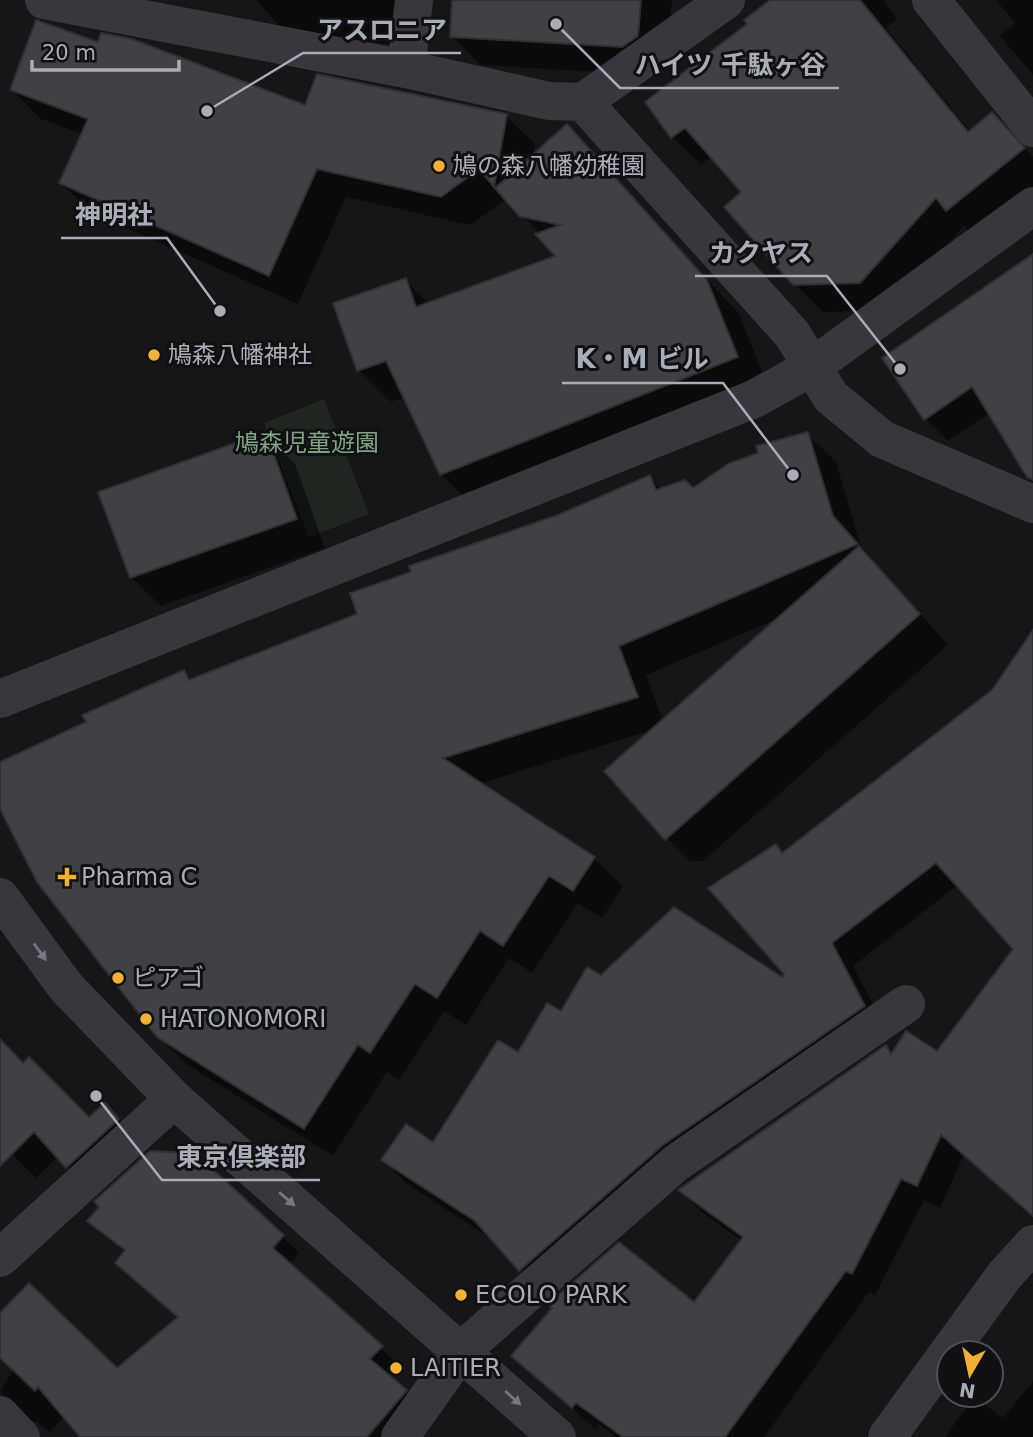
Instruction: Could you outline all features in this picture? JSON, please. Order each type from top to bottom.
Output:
[{"type":"street","points":[[44,0],[406,69],[549,101],[583,103],[726,0]]},
{"type":"street","points":[[406,69],[414,0]]},
{"type":"street","points":[[931,0],[1033,128]]},
{"type":"street","points":[[583,103],[792,334],[831,397],[883,439],[1033,504]]},
{"type":"street","points":[[0,699],[754,398],[812,367],[1033,206]]},
{"type":"street","points":[[0,897],[66,987],[174,1099],[556,1437]]},
{"type":"street","points":[[400,1437],[461,1351],[676,1163],[906,1004]]},
{"type":"street","points":[[0,1258],[174,1099]]},
{"type":"street","points":[[887,1437],[1004,1276],[1033,1244]]},
{"type":"street","points":[[0,1415],[21,1437]]},
{"type":"green space","name":"鳩森児童遊園","points":[[324,399],[369,514],[309,537],[264,423]]},
{"type":"building","points":[[452,0],[641,0],[638,36],[622,47],[450,37]]},
{"type":"building","points":[[770,0],[860,0],[968,132],[992,112],[1025,148],[946,211],[936,198],[860,283],[793,285],[724,207],[741,192],[685,128],[671,138],[645,102],[747,24],[744,20]]},
{"type":"building","points":[[36,20],[98,42],[101,33],[132,39],[305,105],[317,74],[507,114],[494,187],[479,169],[441,197],[317,169],[269,276],[59,183],[88,119],[10,90]]},
{"type":"building","points":[[567,124],[707,280],[738,357],[440,475],[386,361],[357,371],[333,303],[406,278],[416,307],[555,256],[535,234],[560,225],[519,216],[495,188]]},
{"type":"building","points":[[1033,254],[1033,480],[1027,477],[972,387],[924,420],[882,358]]},
{"type":"building","points":[[266,432],[297,519],[130,578],[98,492]]},
{"type":"building","points":[[808,432],[833,516],[858,544],[619,646],[638,697],[443,758],[595,857],[573,891],[549,876],[503,946],[480,931],[437,998],[415,984],[370,1053],[358,1045],[304,1129],[157,1037],[37,882],[0,809],[0,762],[86,722],[82,715],[184,670],[189,680],[357,614],[350,593],[411,572],[409,566],[558,515],[650,475],[656,490],[685,480],[693,488],[728,464],[758,453],[756,446]]},
{"type":"building","points":[[859,546],[920,614],[665,840],[604,771]]},
{"type":"building","points":[[1033,630],[1033,1216],[941,1135],[917,1186],[901,1179],[852,1274],[846,1271],[725,1437],[623,1437],[576,1403],[572,1408],[511,1356],[552,1308],[548,1304],[619,1242],[694,1302],[743,1237],[678,1190],[886,1045],[891,1054],[906,1031],[937,1051],[1013,949],[936,863],[832,943],[865,1006],[663,1145],[519,1271],[475,1221],[381,1160],[406,1124],[433,1142],[498,1040],[518,1052],[547,1003],[561,1011],[587,967],[601,975],[674,907],[782,977],[784,974],[708,888],[776,844],[782,853],[992,690]]},
{"type":"building","points":[[0,1039],[23,1063],[29,1057],[89,1117],[105,1103],[119,1119],[66,1168],[34,1132],[0,1166]]},
{"type":"building","points":[[150,1151],[187,1153],[218,1174],[284,1235],[273,1248],[383,1346],[370,1359],[407,1390],[367,1437],[80,1437],[38,1387],[35,1391],[0,1358],[0,1313],[29,1283],[117,1368],[178,1317],[115,1263],[125,1250],[87,1221],[99,1207],[94,1201]]},
{"type":"place","name":"ハイツ 千駄ヶ谷","points":[[556,24]]},
{"type":"place","name":"アスロニア","points":[[207,111]]},
{"type":"place","name":"鳩の森八幡幼稚園","points":[[439,166]]},
{"type":"place","name":"神明社","points":[[220,311]]},
{"type":"place","name":"鳩森八幡神社","points":[[154,355]]},
{"type":"place","name":"カクヤス","points":[[900,369]]},
{"type":"place","name":"K・M ビル","points":[[793,475]]},
{"type":"place","name":"Pharma C","points":[[67,877]]},
{"type":"place","name":"ピアゴ","points":[[118,978]]},
{"type":"place","name":"HATONOMORI","points":[[146,1019]]},
{"type":"place","name":"東京倶楽部","points":[[96,1096]]},
{"type":"place","name":"ECOLO PARK","points":[[461,1295]]},
{"type":"place","name":"LAITIER","points":[[396,1368]]}]
